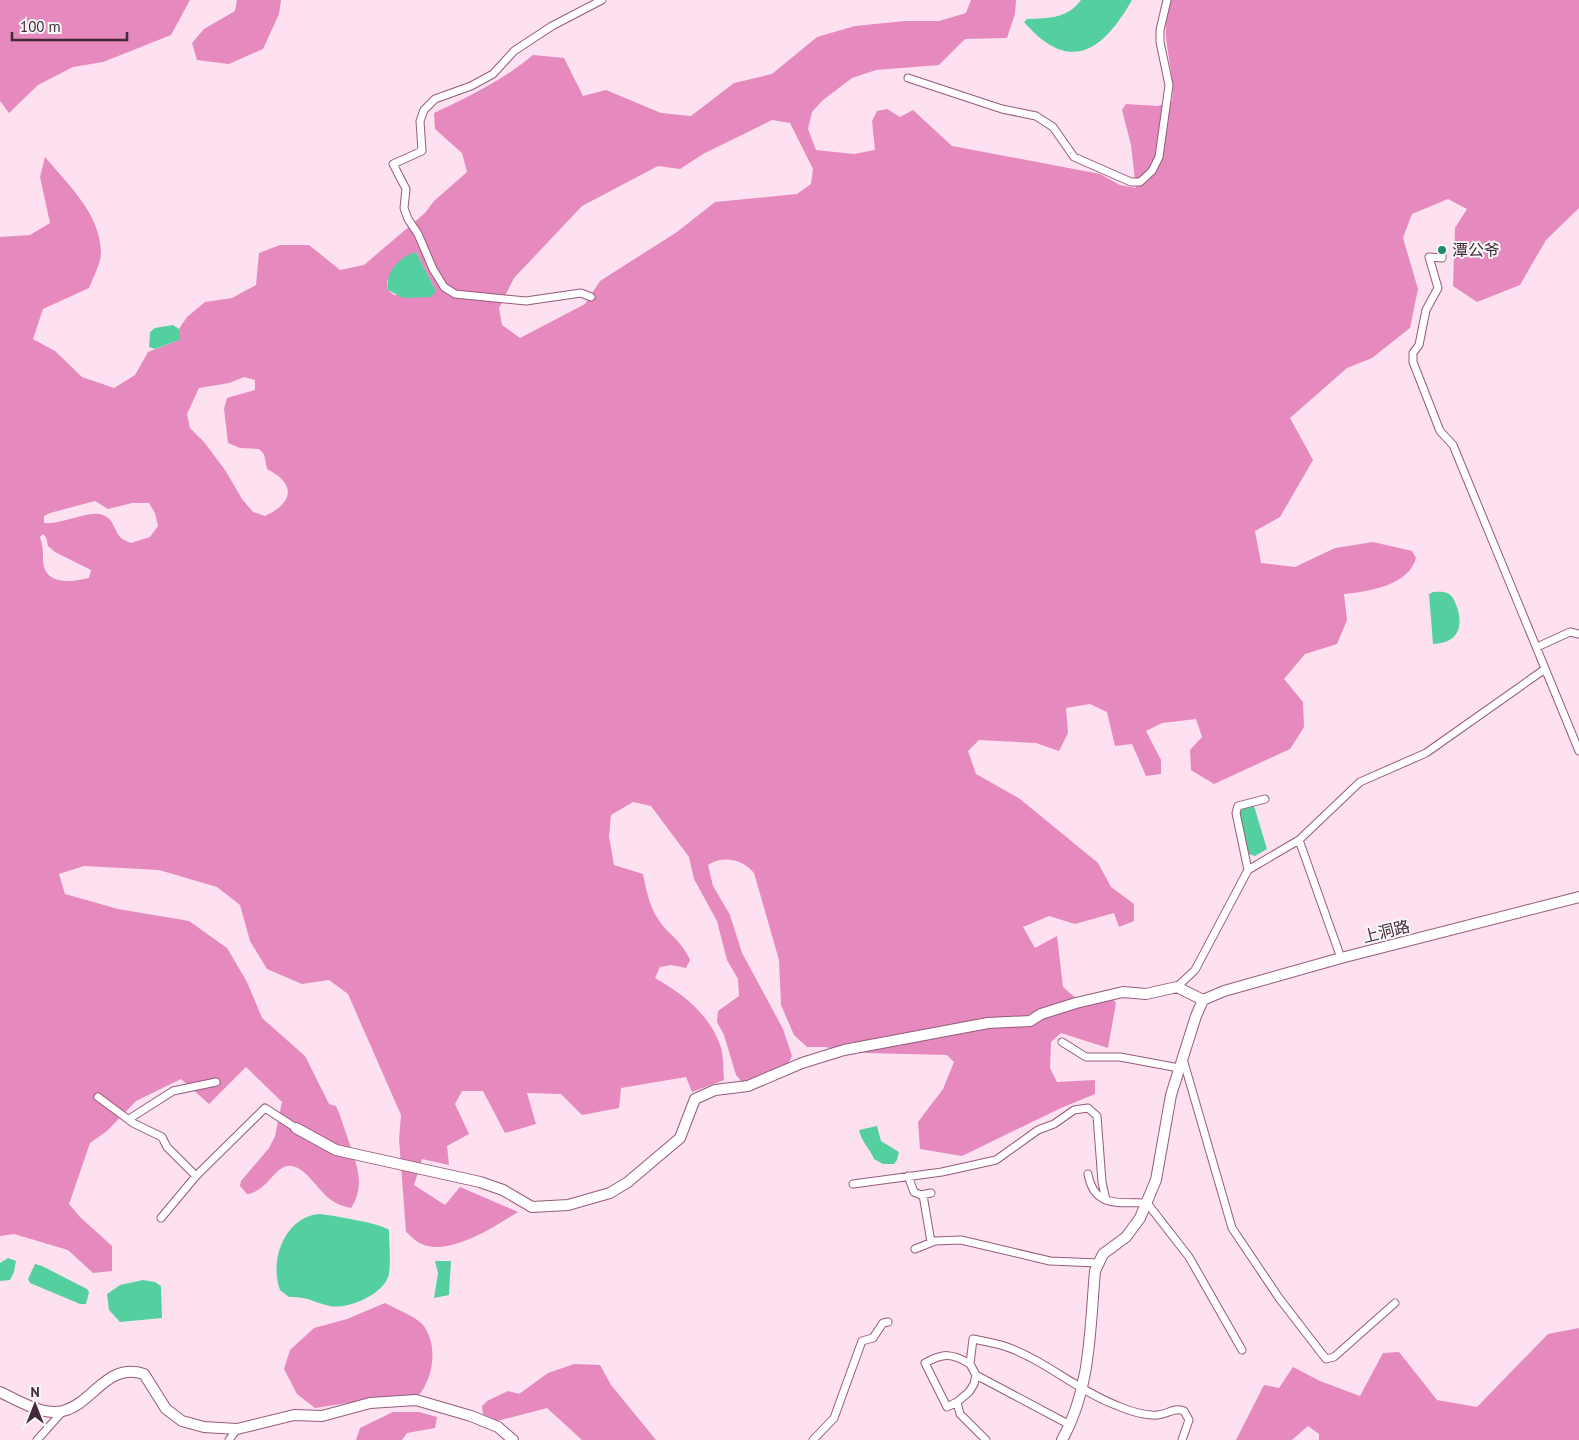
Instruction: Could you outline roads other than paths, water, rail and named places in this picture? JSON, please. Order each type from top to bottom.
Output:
[{"type":"street","points":[[591,297],[581,293],[526,301],[454,294],[444,287],[433,269],[418,234],[408,219],[404,208],[406,189],[393,164],[422,151],[420,121],[424,110],[435,99],[471,86],[493,74],[514,51],[552,26],[602,0]]},
{"type":"street","points":[[908,78],[1002,109],[1036,116],[1053,127],[1074,157],[1131,182],[1140,182],[1152,171],[1159,157],[1169,85],[1160,42],[1160,30],[1167,0]]},
{"type":"street","points":[[1442,250],[1442,258],[1429,257],[1438,288],[1426,310],[1420,345],[1413,353],[1413,362],[1440,432],[1453,445],[1579,751]]},
{"type":"street","points":[[1537,647],[1570,632],[1579,634]]},
{"type":"street","points":[[161,1218],[196,1176],[265,1108],[336,1150],[480,1182],[503,1190],[532,1207],[568,1206],[610,1193],[628,1182],[680,1138],[695,1099],[715,1090],[748,1086],[802,1063],[844,1050],[988,1022],[1030,1021],[1041,1014],[1076,1003],[1123,992],[1146,994],[1177,987],[1195,970],[1248,870],[1299,840],[1360,782],[1426,753],[1545,669]]},
{"type":"street","points":[[1248,870],[1236,813],[1238,806],[1265,799]]},
{"type":"street","points":[[1299,840],[1341,958]]},
{"type":"street","name":"上洞路","points":[[1203,1000],[1224,991],[1341,958],[1579,896]]},
{"type":"street","points":[[1062,1440],[1070,1425],[1082,1390],[1095,1270],[1103,1254],[1126,1237],[1140,1218],[1147,1203],[1156,1180],[1171,1095],[1196,1016],[1203,1000],[1177,987]]},
{"type":"street","points":[[1062,1042],[1086,1057],[1120,1057],[1181,1063]]},
{"type":"street","points":[[1181,1063],[1232,1228],[1279,1298],[1326,1359],[1334,1357],[1394,1303]]},
{"type":"street","points":[[129,1119],[173,1090],[216,1082]]},
{"type":"street","points":[[98,1097],[129,1119],[162,1137],[167,1147],[196,1176]]},
{"type":"street","points":[[853,1184],[942,1172],[996,1160],[1038,1130],[1054,1124],[1074,1110],[1088,1108],[1097,1116],[1102,1182],[1106,1200]]},
{"type":"street","points":[[1088,1174],[1094,1193],[1106,1200],[1147,1203],[1189,1257],[1242,1350]]},
{"type":"street","points":[[908,1176],[914,1192],[931,1193]]},
{"type":"street","points":[[923,1194],[928,1213],[931,1242]]},
{"type":"street","points":[[915,1249],[944,1239],[961,1240],[1050,1261],[1098,1263]]},
{"type":"street","points":[[813,1440],[834,1418],[862,1341],[873,1338],[883,1323],[888,1322]]},
{"type":"street","points":[[970,1364],[973,1339],[1006,1346],[1038,1362],[1082,1390],[1118,1406],[1138,1412],[1160,1415],[1174,1409],[1184,1412],[1189,1420],[1182,1440]]},
{"type":"street","points":[[976,1375],[974,1384],[969,1392],[947,1408],[925,1363],[941,1355],[961,1358],[970,1364],[976,1375],[1070,1425]]},
{"type":"street","points":[[37,1440],[63,1411],[82,1400],[111,1377],[132,1370],[144,1374],[166,1409],[182,1421],[204,1427],[236,1429],[294,1415],[322,1416],[370,1403],[416,1400],[471,1416],[498,1427],[513,1440]]},
{"type":"street","points":[[0,1392],[30,1406],[47,1411],[63,1411]]},
{"type":"street","points":[[957,1402],[960,1414],[986,1440]]},
{"type":"street","points":[[229,1440],[236,1429]]},
{"type":"place","name":"潭公爷","points":[[1442,250]]}]
